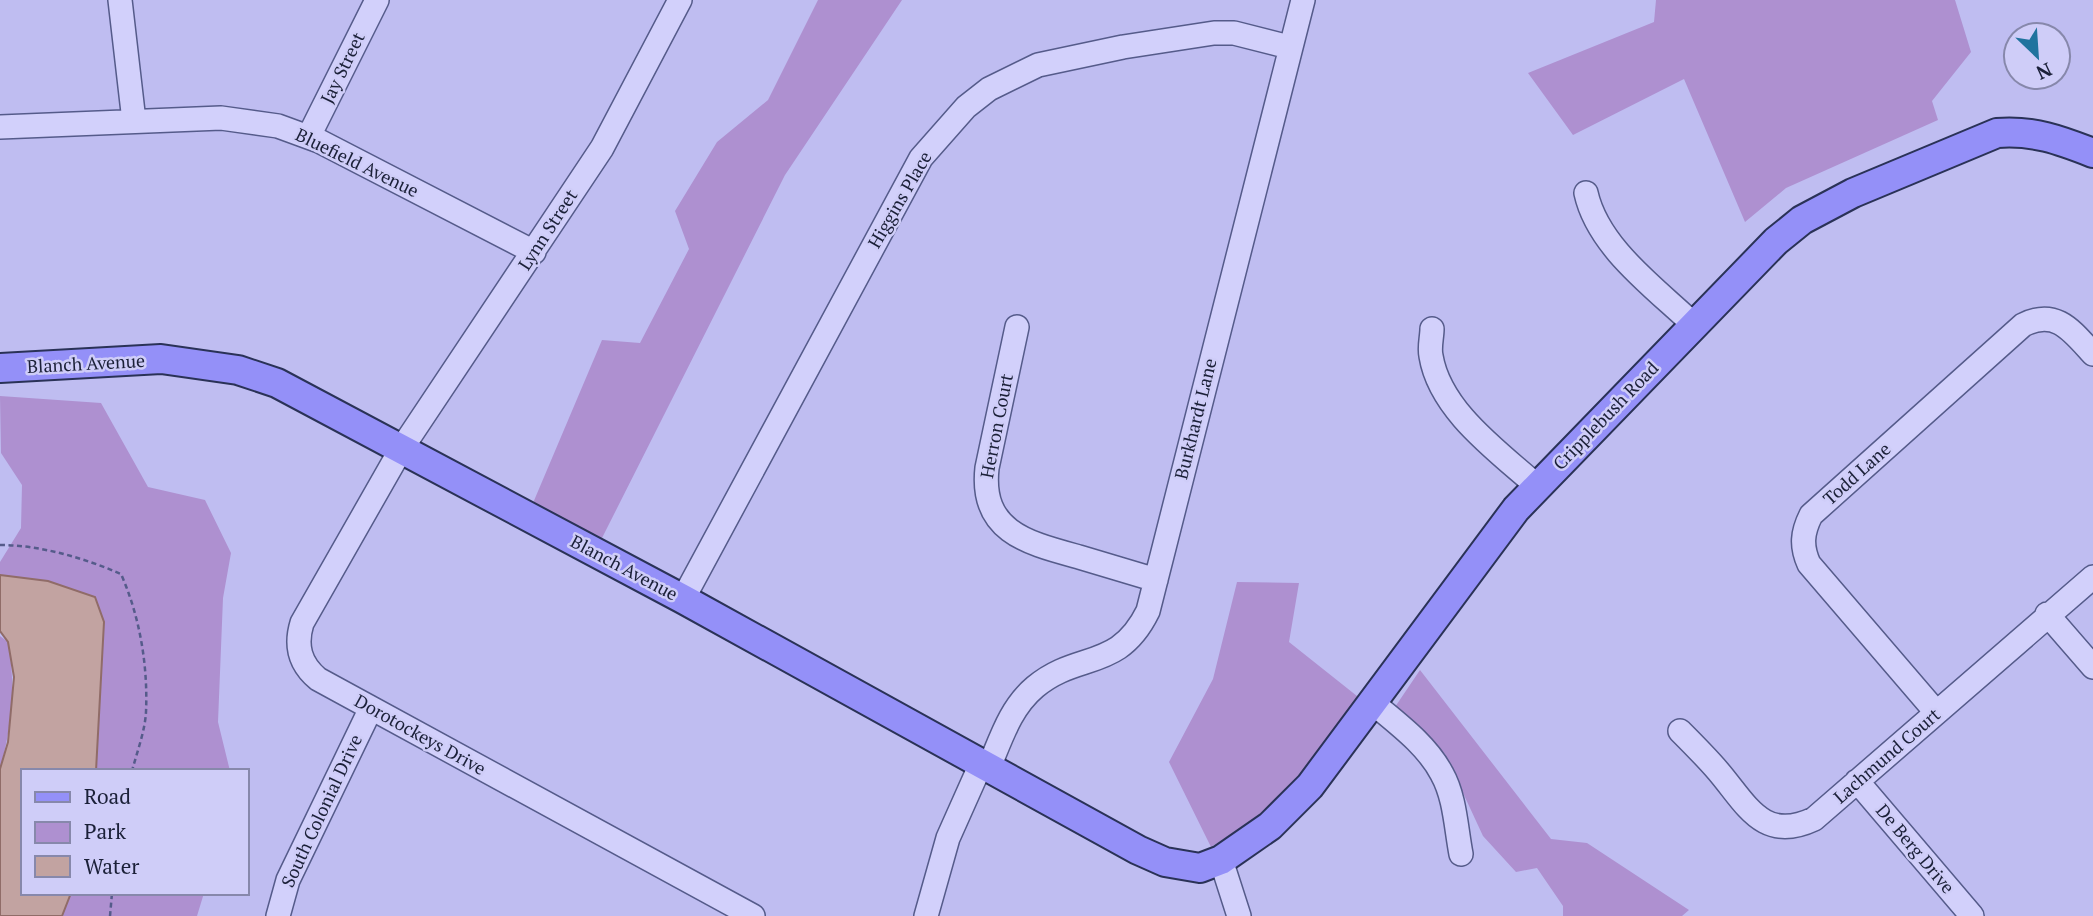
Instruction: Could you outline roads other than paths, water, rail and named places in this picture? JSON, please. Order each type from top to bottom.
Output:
[{"type":"main road","name":"Cripplebush Road","points":[[1221,860],[1270,826],[1291,807],[1373,703],[1517,509],[1693,324],[1776,241],[1802,219],[1853,193],[1980,138],[2022,131],[2054,138],[2093,152]]},
{"type":"main road","name":"Blanch Avenue","points":[[0,368],[161,359],[238,370],[311,399],[400,451],[683,599],[1165,862],[1200,868],[1221,860]]},
{"type":"street","points":[[120,0],[134,121]]},
{"type":"street","name":"Jay Street","points":[[309,136],[377,0]]},
{"type":"street","name":"Lynn Street","points":[[400,451],[602,148],[680,0]]},
{"type":"street","name":"Burkhardt Lane","points":[[926,916],[948,838],[1009,719],[1033,688],[1067,669],[1099,660],[1130,640],[1148,611],[1303,0]]},
{"type":"street","name":"Higgins Place","points":[[683,599],[921,158],[966,107],[989,89],[1038,65],[1123,47],[1224,33],[1289,47]]},
{"type":"street","name":"Bluefield Avenue","points":[[0,127],[221,118],[278,126],[309,136],[534,252]]},
{"type":"street","points":[[1586,193],[1590,213],[1607,238],[1693,324]]},
{"type":"street","name":"Todd Lane","points":[[1936,712],[1809,564],[1804,551],[1805,527],[1811,515],[2023,325],[2034,320],[2057,320],[2068,326],[2093,354]]},
{"type":"street","name":"Herron Court","points":[[1017,327],[987,468],[984,491],[991,507],[1001,523],[1031,544],[1156,580]]},
{"type":"street","points":[[1432,329],[1430,354],[1439,383],[1456,408],[1481,435],[1538,487]]},
{"type":"street","name":"Dorotockeys Drive","points":[[400,451],[302,623],[298,648],[309,671],[371,708],[753,916]]},
{"type":"street","name":"Lachmund Court","points":[[1680,731],[1747,808],[1771,825],[1799,826],[1814,819],[2047,614],[2093,577]]},
{"type":"street","points":[[2047,614],[2093,667]]},
{"type":"street","points":[[1373,703],[1424,747],[1443,774],[1451,797],[1461,854]]},
{"type":"street","name":"South Colonial Drive","points":[[278,916],[288,880],[371,708]]},
{"type":"street","name":"De Berg Drive","points":[[1857,781],[1972,916]]},
{"type":"street","points":[[1221,860],[1239,916]]},
{"type":"water","points":[[0,575],[48,581],[95,597],[104,622],[96,769],[21,769],[21,895],[70,895],[62,916],[0,916],[0,769],[8,742],[14,677],[8,642],[0,631]]}]
